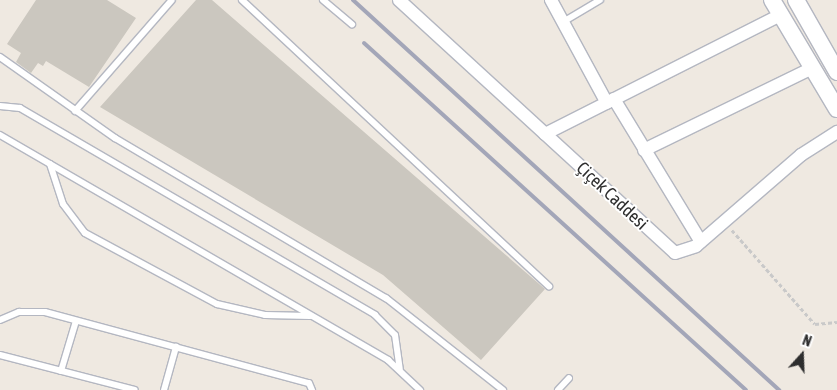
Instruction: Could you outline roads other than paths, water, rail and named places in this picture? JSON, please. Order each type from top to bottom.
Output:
[{"type":"street","name":"Çiçek Caddesi","points":[[399,0],[674,253],[701,242],[801,155],[837,132]]},
{"type":"street","points":[[551,0],[610,101],[644,150],[701,242]]},
{"type":"street","points":[[772,0],[837,109]]},
{"type":"street","points":[[796,0],[837,72]]},
{"type":"street","points":[[545,134],[781,15]]},
{"type":"street","points":[[644,150],[812,68]]},
{"type":"lane","points":[[75,111],[172,0]]},
{"type":"lane","points":[[242,0],[549,286]]},
{"type":"lane","points":[[323,0],[352,24]]},
{"type":"lane","points":[[563,22],[600,0]]},
{"type":"lane","points":[[0,57],[75,111],[386,298],[504,390]]},
{"type":"lane","points":[[0,106],[20,108],[375,315],[395,334],[400,369]]},
{"type":"lane","points":[[0,135],[400,369],[420,390]]},
{"type":"lane","points":[[50,164],[68,214],[94,238],[216,304],[265,315],[311,316]]},
{"type":"lane","points":[[0,320],[36,310],[309,383],[312,390]]},
{"type":"lane","points":[[61,371],[76,321]]},
{"type":"lane","points":[[164,390],[176,347]]},
{"type":"lane","points":[[0,355],[135,390]]},
{"type":"lane","points":[[558,390],[569,378]]},
{"type":"railway","points":[[353,0],[779,390]]},
{"type":"railway","points":[[364,43],[746,390]]}]
